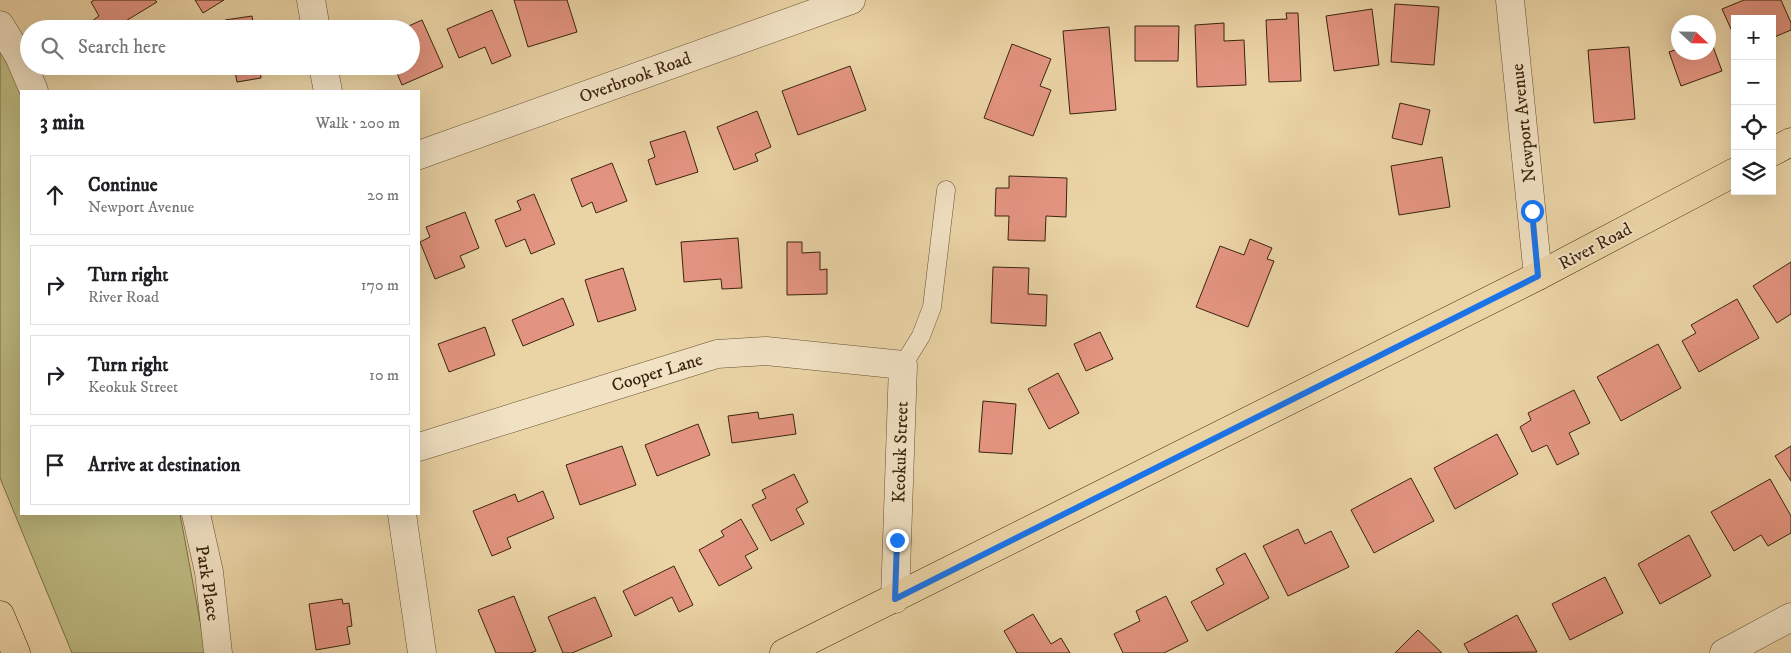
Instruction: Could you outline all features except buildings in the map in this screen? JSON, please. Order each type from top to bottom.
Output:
[{"type":"main road","points":[[1776,150],[1791,142]]},
{"type":"main road","name":"River Road","points":[[784,653],[1538,276],[1731,174]]},
{"type":"main road","points":[[0,615],[16,653]]},
{"type":"street","points":[[311,0],[314,20]]},
{"type":"street","name":"Overbrook Road","points":[[420,155],[851,0]]},
{"type":"street","name":"Newport Avenue","points":[[1510,0],[1538,276]]},
{"type":"street","points":[[0,25],[20,58]]},
{"type":"street","points":[[27,75],[34,90]]},
{"type":"street","points":[[325,75],[328,90]]},
{"type":"street","name":"Cooper Lane","points":[[420,447],[716,354],[766,351],[903,365]]},
{"type":"street","name":"Keokuk Street","points":[[895,599],[903,365]]},
{"type":"street","name":"Park Place","points":[[196,515],[209,572],[218,653]]},
{"type":"street","points":[[402,515],[422,653]]},
{"type":"street","points":[[1724,653],[1791,617]]},
{"type":"lane","points":[[903,365],[921,336],[932,307],[946,190]]},
{"type":"shaded area","points":[[0,42],[21,90],[20,515],[180,515],[206,653],[72,653],[0,478]]},
{"type":"route","points":[[897,540],[895,599],[1538,276],[1532,211]]}]
